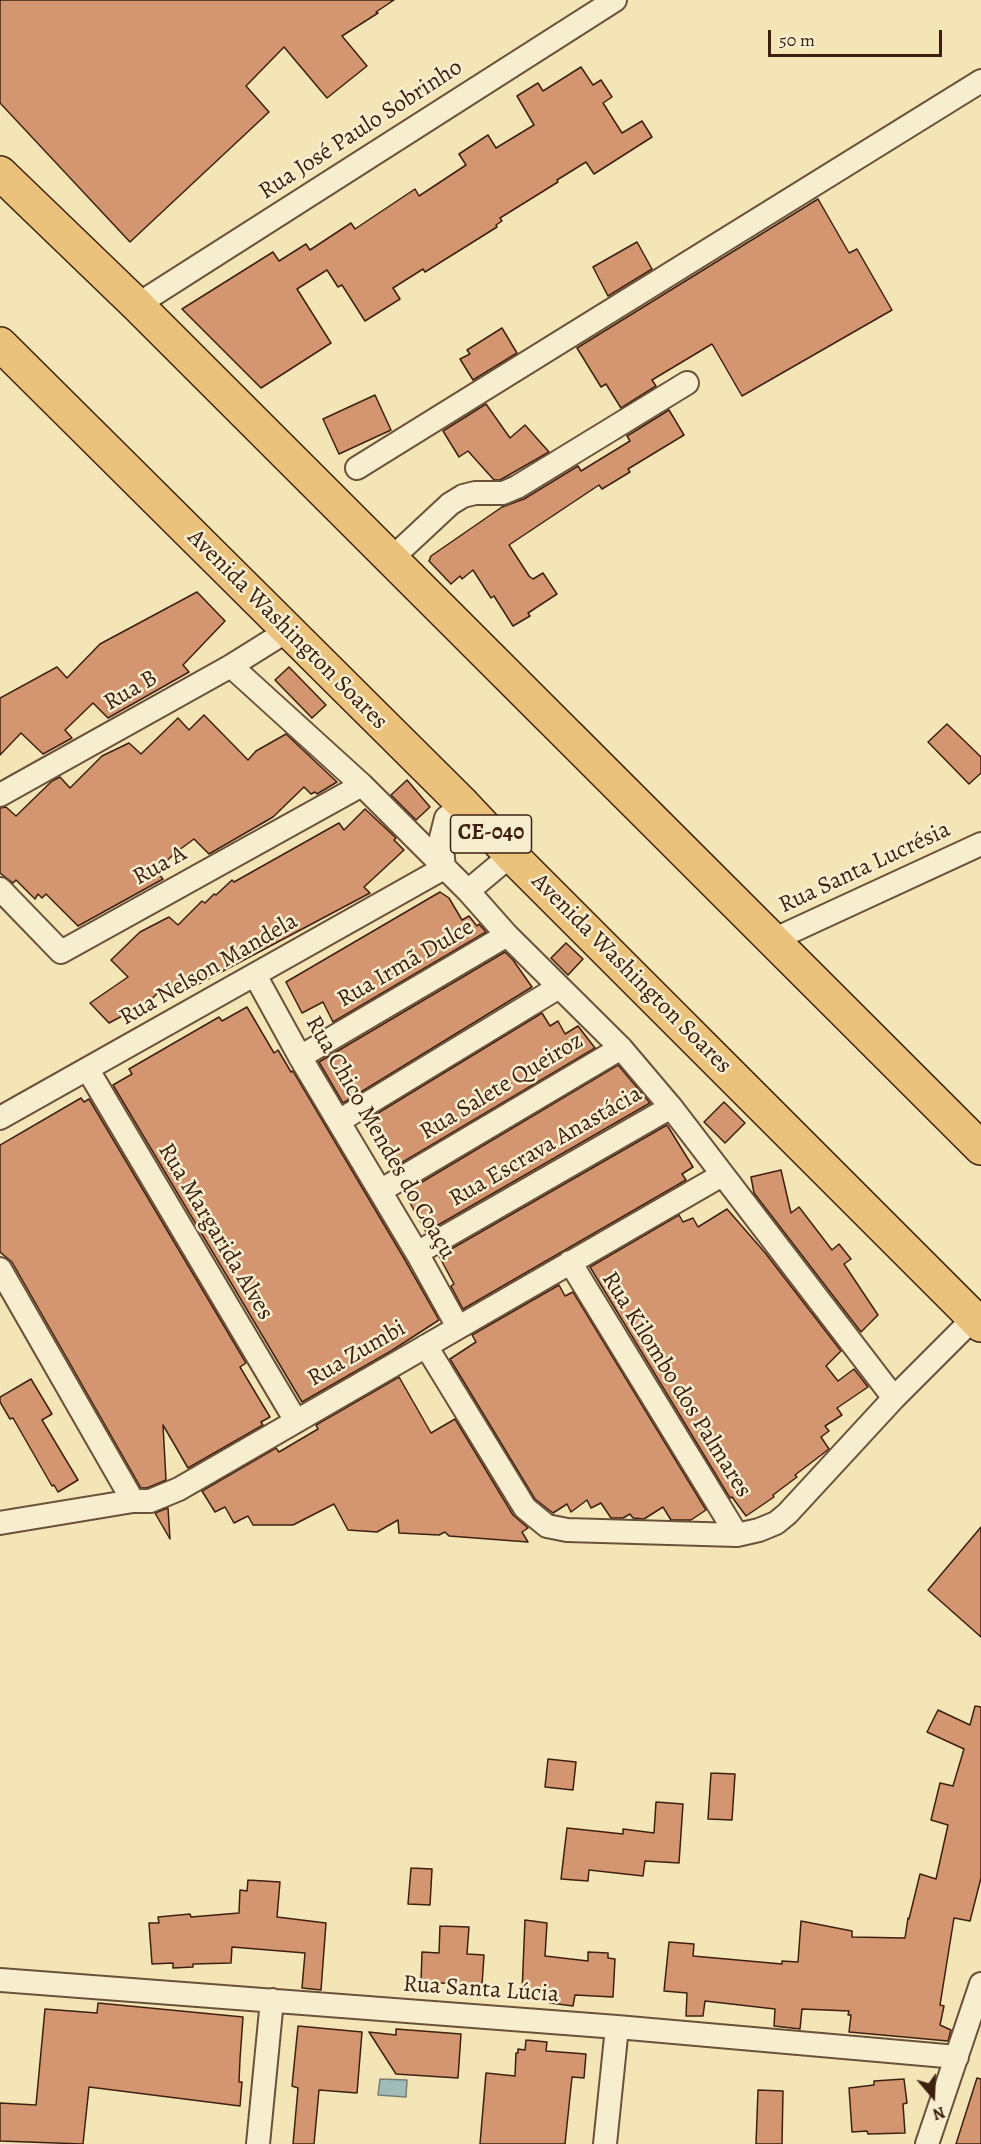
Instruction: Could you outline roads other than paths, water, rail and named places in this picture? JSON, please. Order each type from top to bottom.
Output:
[{"type":"highway","points":[[0,172],[137,305],[981,1148]]},
{"type":"highway","name":"Avenida Washington Soares","points":[[0,344],[463,804],[511,855],[977,1321]]},
{"type":"street","name":"Rua José Paulo Sobrinho","points":[[137,305],[615,0]]},
{"type":"street","points":[[357,468],[981,81]]},
{"type":"street","points":[[391,559],[450,504],[463,496],[502,493],[517,487],[687,382]]},
{"type":"street","name":"Rua B","points":[[0,795],[231,666],[287,631]]},
{"type":"street","points":[[231,666],[362,785],[468,891],[507,935],[621,1048],[670,1107],[894,1398]]},
{"type":"street","name":"Rua A","points":[[0,889],[61,952],[362,785]]},
{"type":"street","points":[[444,868],[441,838],[446,818],[463,804]]},
{"type":"street","name":"Rua Santa Lucrésia","points":[[772,940],[981,844]]},
{"type":"street","points":[[468,891],[511,855]]},
{"type":"street","name":"Rua Nelson Mandela","points":[[0,1118],[444,868]]},
{"type":"street","name":"Rua Irmã Dulce","points":[[300,1057],[507,935]]},
{"type":"street","name":"Rua Chico Mendes do Coaçu","points":[[255,975],[300,1057],[417,1253],[458,1327]]},
{"type":"street","points":[[339,1121],[559,987]]},
{"type":"street","name":"Rua Salete Queiroz","points":[[380,1191],[621,1048]]},
{"type":"street","name":"Rua Margarida Alves","points":[[88,1070],[296,1421]]},
{"type":"street","name":"Rua Escrava Anastácia","points":[[417,1253],[670,1107]]},
{"type":"street","name":"Rua Zumbi","points":[[0,1523],[133,1501],[150,1501],[179,1489],[722,1175]]},
{"type":"street","name":"Rua Kilombo dos Palmares","points":[[570,1262],[737,1535]]},
{"type":"street","points":[[0,1269],[133,1501]]},
{"type":"street","points":[[426,1346],[525,1508],[547,1526],[567,1530],[737,1535],[767,1526],[787,1514],[894,1398],[977,1321]]},
{"type":"street","name":"Rua Santa Lúcia","points":[[0,1980],[617,2027],[957,2057]]},
{"type":"street","points":[[927,2144],[981,1984]]},
{"type":"street","points":[[258,2144],[272,2001]]},
{"type":"street","points":[[605,2144],[617,2027]]},
{"type":"water","points":[[380,2079],[407,2080],[406,2097],[378,2095]]}]
